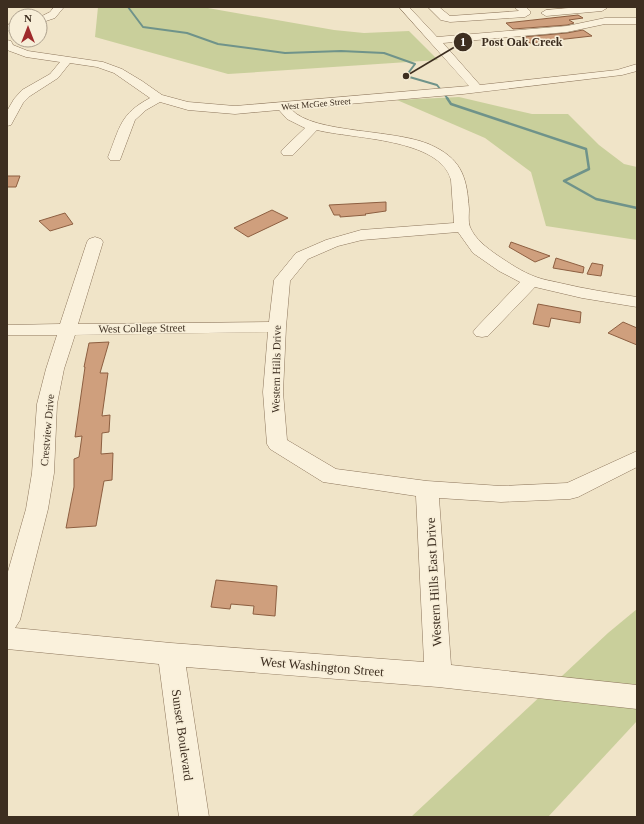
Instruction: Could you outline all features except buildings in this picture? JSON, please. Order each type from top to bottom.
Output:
[{"type":"street","points":[[48,17],[58,10],[59,7]]},
{"type":"street","points":[[404,7],[477,88]]},
{"type":"street","points":[[433,7],[445,18],[450,19],[525,14],[525,11],[519,7]]},
{"type":"street","points":[[546,13],[602,8],[611,21]]},
{"type":"street","points":[[434,41],[567,29],[611,21],[637,21]]},
{"type":"street","name":"West McGee Street","points":[[10,48],[39,56],[98,64],[118,71],[138,83],[158,98],[188,106],[236,110],[463,90],[618,73],[637,67]]},
{"type":"street","points":[[7,122],[13,102],[54,76],[68,59]]},
{"type":"street","points":[[114,157],[129,119],[142,107],[158,98]]},
{"type":"street","points":[[283,107],[290,116],[313,127],[405,141],[431,149],[448,160],[457,175],[462,227],[479,250],[505,268],[531,281],[582,293],[637,302]]},
{"type":"street","points":[[288,152],[313,127]]},
{"type":"street","name":"Western Hills Drive","points":[[462,227],[361,235],[332,243],[302,256],[282,280],[277,327],[274,392],[277,444],[331,476],[427,489],[501,494],[570,491],[637,458]]},
{"type":"street","name":"Crestview Drive","points":[[7,620],[37,508],[43,473],[47,404],[55,369],[95,242]]},
{"type":"street","points":[[482,332],[531,281]]},
{"type":"street","name":"West College Street","points":[[7,330],[277,327]]},
{"type":"street","name":"Western Hills East Drive","points":[[427,489],[438,675]]},
{"type":"street","name":"West Washington Street","points":[[7,638],[171,654],[438,675],[637,697]]},
{"type":"street","name":"Sunset Boulevard","points":[[171,654],[194,817]]},
{"type":"green space","points":[[98,7],[202,7],[334,30],[364,33],[409,31],[438,60],[228,74],[95,37]]},
{"type":"green space","points":[[459,97],[532,114],[568,114],[599,145],[624,164],[637,167],[637,240],[546,226],[531,172],[485,138],[397,100]]},
{"type":"green space","points":[[637,609],[637,721],[548,817],[411,817],[608,633]]},
{"type":"waterway","points":[[128,7],[143,27],[187,33],[218,44],[285,53],[341,51],[384,53],[415,64],[406,76],[437,85],[448,99]]},
{"type":"waterway","points":[[447,98],[451,104],[586,149],[589,169],[564,181],[596,199],[637,208]]},
{"type":"place","name":"Post Oak Creek","points":[[406,76]]}]
